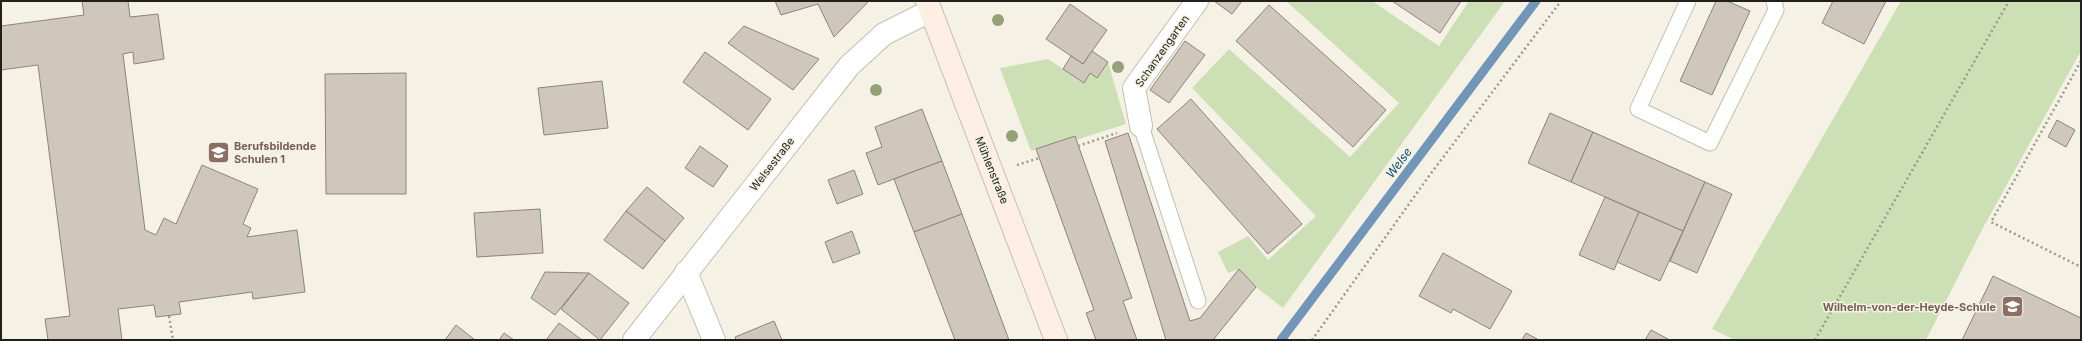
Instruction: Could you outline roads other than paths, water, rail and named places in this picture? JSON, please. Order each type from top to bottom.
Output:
[{"type":"main road","name":"Mühlenstraße","points":[[928,6],[1056,340]]},
{"type":"street","name":"Schanzengarten","points":[[1141,126],[1134,88],[1197,1]]},
{"type":"street","name":"Welsestraße","points":[[634,340],[849,66],[884,34],[928,6]]},
{"type":"street","points":[[686,272],[714,340]]},
{"type":"lane","points":[[1688,1],[1638,109],[1710,143],[1776,10],[1774,1]]},
{"type":"lane","points":[[1141,126],[1198,301]]},
{"type":"waterway","name":"Welse","points":[[1281,340],[1536,1]]},
{"type":"place","name":"Berufsbildende Schulen 1","points":[[219,152]]},
{"type":"place","name":"Wilhelm-von-der-Heyde-Schule","points":[[2012,307]]}]
